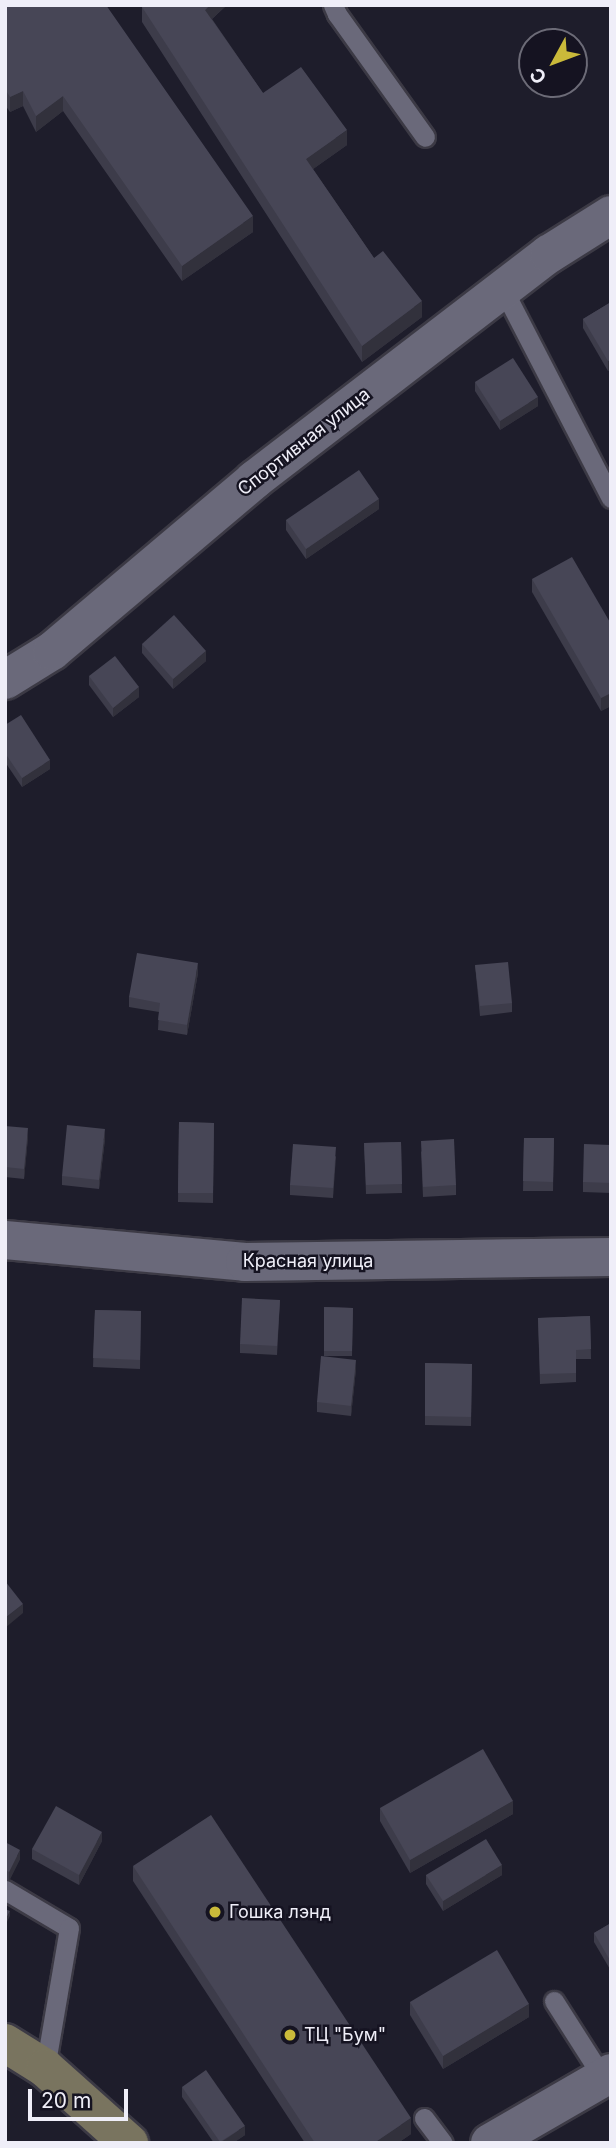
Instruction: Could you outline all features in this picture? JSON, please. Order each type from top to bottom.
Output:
[{"type":"main road","points":[[5,2043],[45,2068],[114,2138]]},
{"type":"street","name":"Спортивная улица","points":[[5,680],[52,651],[254,480],[549,254],[611,215]]},
{"type":"street","name":"Красная улица","points":[[5,1241],[245,1262],[611,1257]]},
{"type":"street","points":[[490,2143],[607,2075]]},
{"type":"lane","points":[[333,5],[425,137]]},
{"type":"lane","points":[[503,289],[611,498]]},
{"type":"lane","points":[[5,1890],[69,1928],[45,2068]]},
{"type":"lane","points":[[554,2001],[607,2075]]},
{"type":"lane","points":[[424,2118],[443,2143]]},
{"type":"building","points":[[5,5],[106,5],[253,216],[182,266],[63,96],[36,116],[23,91],[10,97],[5,89]]},
{"type":"building","points":[[210,5],[205,10],[263,93],[301,67],[347,130],[306,159],[374,258],[383,251],[422,301],[362,346],[142,7]]},
{"type":"building","points":[[611,302],[611,360],[608,361],[583,319]]},
{"type":"building","points":[[513,358],[538,397],[500,421],[475,382]]},
{"type":"building","points":[[359,470],[379,499],[306,549],[286,520]]},
{"type":"building","points":[[572,557],[611,624],[611,693],[601,698],[532,579]]},
{"type":"building","points":[[174,615],[206,651],[173,679],[142,644]]},
{"type":"building","points":[[115,656],[139,687],[113,708],[89,676]]},
{"type":"building","points":[[21,715],[50,760],[22,778],[5,753],[5,725]]},
{"type":"building","points":[[137,953],[198,963],[187,1025],[158,1020],[160,1003],[129,997]]},
{"type":"building","points":[[508,962],[512,1003],[480,1006],[475,965]]},
{"type":"building","points":[[179,1122],[214,1123],[213,1193],[178,1193]]},
{"type":"building","points":[[67,1125],[105,1129],[99,1180],[62,1176]]},
{"type":"building","points":[[5,1126],[28,1128],[24,1169],[5,1167]]},
{"type":"building","points":[[524,1138],[554,1138],[553,1182],[523,1181]]},
{"type":"building","points":[[454,1139],[456,1185],[423,1187],[421,1141]]},
{"type":"building","points":[[401,1142],[402,1184],[366,1185],[364,1143]]},
{"type":"building","points":[[293,1144],[336,1147],[333,1188],[290,1185]]},
{"type":"building","points":[[584,1144],[611,1145],[611,1183],[583,1182]]},
{"type":"building","points":[[242,1298],[280,1300],[277,1346],[240,1344]]},
{"type":"building","points":[[324,1307],[353,1308],[352,1351],[324,1351]]},
{"type":"building","points":[[95,1310],[141,1311],[140,1360],[93,1358]]},
{"type":"building","points":[[590,1316],[591,1349],[576,1350],[576,1373],[540,1374],[538,1318]]},
{"type":"building","points":[[321,1356],[356,1360],[351,1406],[317,1402]]},
{"type":"building","points":[[425,1363],[472,1364],[471,1417],[425,1416]]},
{"type":"building","points":[[5,1581],[23,1604],[5,1618]]},
{"type":"building","points":[[483,1749],[513,1801],[410,1860],[380,1808]]},
{"type":"building","points":[[56,1806],[102,1832],[79,1875],[32,1849]]},
{"type":"building","name":"ТЦ \"Бум\"","points":[[211,1815],[411,2118],[374,2143],[315,2143],[133,1866]]},
{"type":"building","points":[[486,1839],[502,1865],[443,1901],[426,1875]]},
{"type":"building","points":[[5,1842],[20,1850],[9,1872],[5,1870]]},
{"type":"building","points":[[611,1923],[611,1962],[594,1933]]},
{"type":"building","points":[[497,1950],[529,2004],[443,2056],[410,2002]]},
{"type":"building","points":[[206,2070],[245,2126],[220,2142],[182,2087]]},
{"type":"place","name":"Гошка лэнд","points":[[215,1912]]},
{"type":"place","name":"ТЦ \"Бум\"","points":[[290,2035]]}]
